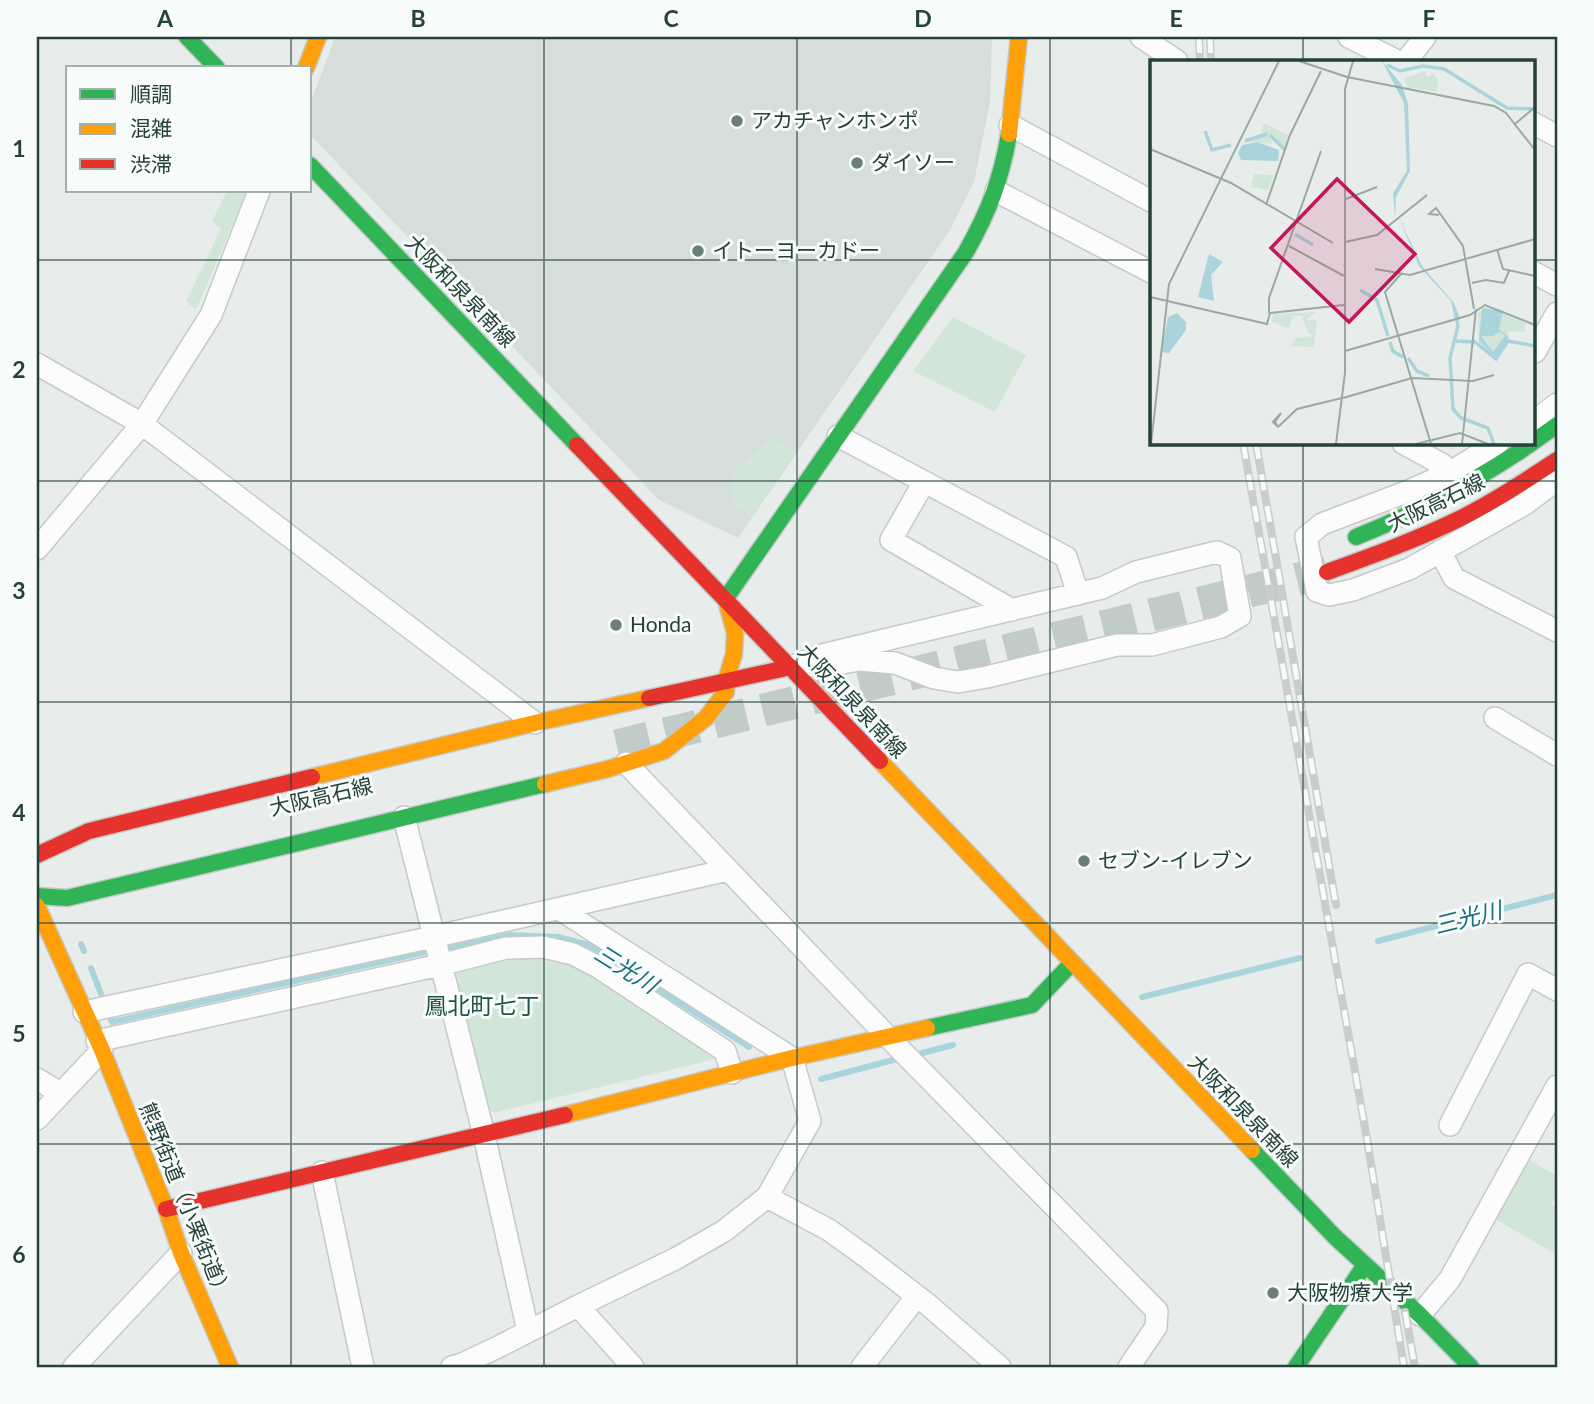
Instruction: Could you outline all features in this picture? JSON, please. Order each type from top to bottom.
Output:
[{"type":"main road","points":[[187,37],[215,66]]},
{"type":"main road","points":[[307,66],[318,37]]},
{"type":"main road","points":[[37,895],[67,898],[608,769],[664,751],[706,718],[726,692],[725,681],[734,654],[736,638],[726,598],[966,252],[985,217],[996,191],[1010,125],[1019,37]]},
{"type":"main road","name":"大阪和泉泉南線","points":[[312,167],[1335,1237],[1420,1315],[1471,1367]]},
{"type":"main road","name":"大阪高石線","points":[[1534,441],[1557,425]]},
{"type":"main road","name":"大阪高石線","points":[[1344,542],[1392,524],[1459,489],[1529,444]]},
{"type":"main road","name":"大阪高石線","points":[[1327,572],[1401,545],[1473,512],[1557,460]]},
{"type":"main road","points":[[37,857],[89,831],[535,723],[791,667]]},
{"type":"main road","name":"大阪高石線","points":[[37,857],[313,793]]},
{"type":"main road","points":[[37,895],[82,878]]},
{"type":"main road","name":"熊野街道（小栗街道）","points":[[37,906],[99,1045],[166,1209],[181,1253],[230,1367]]},
{"type":"main road","points":[[166,1209],[484,1135],[792,1058],[893,1042],[1032,1005],[1072,963]]},
{"type":"main road","points":[[1296,1367],[1365,1265]]},
{"type":"street","points":[[1141,37],[1176,60]]},
{"type":"street","points":[[1349,37],[1414,54]]},
{"type":"street","points":[[1534,124],[1557,136]]},
{"type":"street","points":[[1010,125],[1150,200]]},
{"type":"street","points":[[996,191],[1150,271]]},
{"type":"street","points":[[37,549],[142,424],[211,314],[259,192]]},
{"type":"street","points":[[1534,273],[1557,285]]},
{"type":"street","points":[[1535,352],[1557,313]]},
{"type":"street","points":[[37,364],[142,424],[535,723]]},
{"type":"street","points":[[1534,421],[1557,404]]},
{"type":"street","points":[[838,436],[1066,556],[1078,594]]},
{"type":"street","points":[[1405,444],[1443,465],[1449,473]]},
{"type":"street","points":[[1496,444],[1449,473],[1322,524],[1306,537],[1317,591],[1329,596],[1409,569],[1525,504],[1557,480]]},
{"type":"street","points":[[924,482],[891,540],[1012,610]]},
{"type":"street","points":[[1440,551],[1454,578],[1557,631]]},
{"type":"street","points":[[1217,552],[1230,558],[1240,616],[1221,627],[1152,645],[1117,645],[958,682],[934,678],[895,663],[859,660],[791,667],[821,655],[1102,588],[1136,572],[1217,552]]},
{"type":"street","points":[[1495,718],[1557,755]]},
{"type":"street","points":[[626,763],[893,1042],[1157,1311],[1156,1327],[1129,1367]]},
{"type":"street","points":[[404,817],[484,1135],[528,1331]]},
{"type":"street","points":[[37,1119],[99,1045],[436,951],[559,909],[729,870]]},
{"type":"street","points":[[452,1367],[499,1357],[528,1331],[675,1259],[724,1231],[767,1197],[810,1121],[792,1058],[559,909]]},
{"type":"street","points":[[84,1012],[436,951],[543,947],[573,954],[598,967],[725,1051],[732,1073]]},
{"type":"street","points":[[1450,1125],[1528,974],[1557,990]]},
{"type":"street","points":[[37,1079],[60,1093]]},
{"type":"street","points":[[1420,1315],[1450,1279],[1557,1086]]},
{"type":"street","points":[[322,1172],[363,1367]]},
{"type":"street","points":[[767,1197],[829,1230],[917,1297],[1000,1367]]},
{"type":"street","points":[[74,1367],[181,1253]]},
{"type":"street","points":[[862,1367],[917,1297]]},
{"type":"street","points":[[578,1306],[626,1365]]},
{"type":"shaded area","points":[[335,37],[992,37],[990,102],[974,182],[950,230],[738,538],[659,500],[313,138],[312,99]]},
{"type":"green space","points":[[226,192],[247,192],[196,310],[186,301],[221,229],[212,221]]},
{"type":"green space","points":[[953,317],[1026,355],[995,412],[913,371]]},
{"type":"green space","points":[[771,437],[795,452],[751,517],[732,505],[730,484],[737,468]]},
{"type":"green space","points":[[506,954],[572,959],[715,1049],[715,1059],[494,1113],[485,1107],[452,971]]},
{"type":"green space","points":[[1525,1157],[1557,1176],[1557,1193],[1551,1204],[1557,1208],[1557,1255],[1490,1216]]},
{"type":"waterway","name":"三光川","points":[[1378,941],[1557,895]]},
{"type":"waterway","name":"三光川","points":[[448,948],[510,935],[558,937],[589,945],[749,1047]]},
{"type":"waterway","name":"三光川","points":[[81,944],[84,951]]},
{"type":"waterway","name":"三光川","points":[[110,1017],[112,1022],[430,951]]},
{"type":"waterway","name":"三光川","points":[[1142,997],[1300,958]]},
{"type":"waterway","name":"三光川","points":[[91,968],[101,994]]},
{"type":"waterway","name":"三光川","points":[[911,1056],[953,1045]]},
{"type":"waterway","name":"三光川","points":[[821,1079],[901,1058]]},
{"type":"tunnel","points":[[617,746],[1327,572]]},
{"type":"railway","points":[[1199,37],[1200,60]]},
{"type":"railway","points":[[1210,37],[1211,60]]},
{"type":"railway","points":[[1243,444],[1367,1139],[1404,1367]]},
{"type":"railway","points":[[1256,444],[1336,905]]},
{"type":"railway","points":[[1405,1312],[1415,1367]]},
{"type":"traffic: fast","points":[[187,37],[215,66]]},
{"type":"traffic: fast","points":[[726,598],[966,252],[993,195],[1009,134]]},
{"type":"traffic: fast","points":[[312,167],[577,445]]},
{"type":"traffic: fast","points":[[1534,441],[1557,425]]},
{"type":"traffic: fast","points":[[1356,537],[1447,495],[1530,444]]},
{"type":"traffic: fast","points":[[37,896],[67,898],[545,784]]},
{"type":"traffic: fast","points":[[927,1028],[1032,1005],[1072,963]]},
{"type":"traffic: fast","points":[[1252,1150],[1335,1237],[1420,1315],[1471,1367]]},
{"type":"traffic: fast","points":[[1296,1367],[1365,1265]]},
{"type":"traffic: slow","points":[[307,66],[318,37]]},
{"type":"traffic: slow","points":[[1009,134],[1019,37]]},
{"type":"traffic: slow","points":[[545,784],[608,769],[664,751],[706,718],[726,692],[727,677],[734,654],[735,633],[726,600]]},
{"type":"traffic: slow","points":[[312,777],[649,698]]},
{"type":"traffic: slow","points":[[880,761],[1252,1150]]},
{"type":"traffic: slow","points":[[37,906],[102,1050],[181,1253],[230,1367]]},
{"type":"traffic: slow","points":[[565,1115],[792,1058],[927,1028]]},
{"type":"traffic: jam","points":[[577,445],[880,761]]},
{"type":"traffic: jam","points":[[1327,572],[1410,541],[1459,519],[1557,460]]},
{"type":"traffic: jam","points":[[649,698],[791,667]]},
{"type":"traffic: jam","points":[[37,855],[89,831],[312,777]]},
{"type":"traffic: jam","points":[[166,1209],[565,1115]]},
{"type":"place","name":"アカチャンホンポ","points":[[737,121]]},
{"type":"place","name":"ダイソー","points":[[857,163]]},
{"type":"place","name":"イトーヨーカドー","points":[[698,251]]},
{"type":"place","name":"Honda","points":[[616,625]]},
{"type":"place","name":"セブン-イレブン","points":[[1084,861]]},
{"type":"place","name":"大阪物療大学","points":[[1273,1293]]},
{"type":"district","name":"鳳北町七丁","points":[[482,1006]]}]
